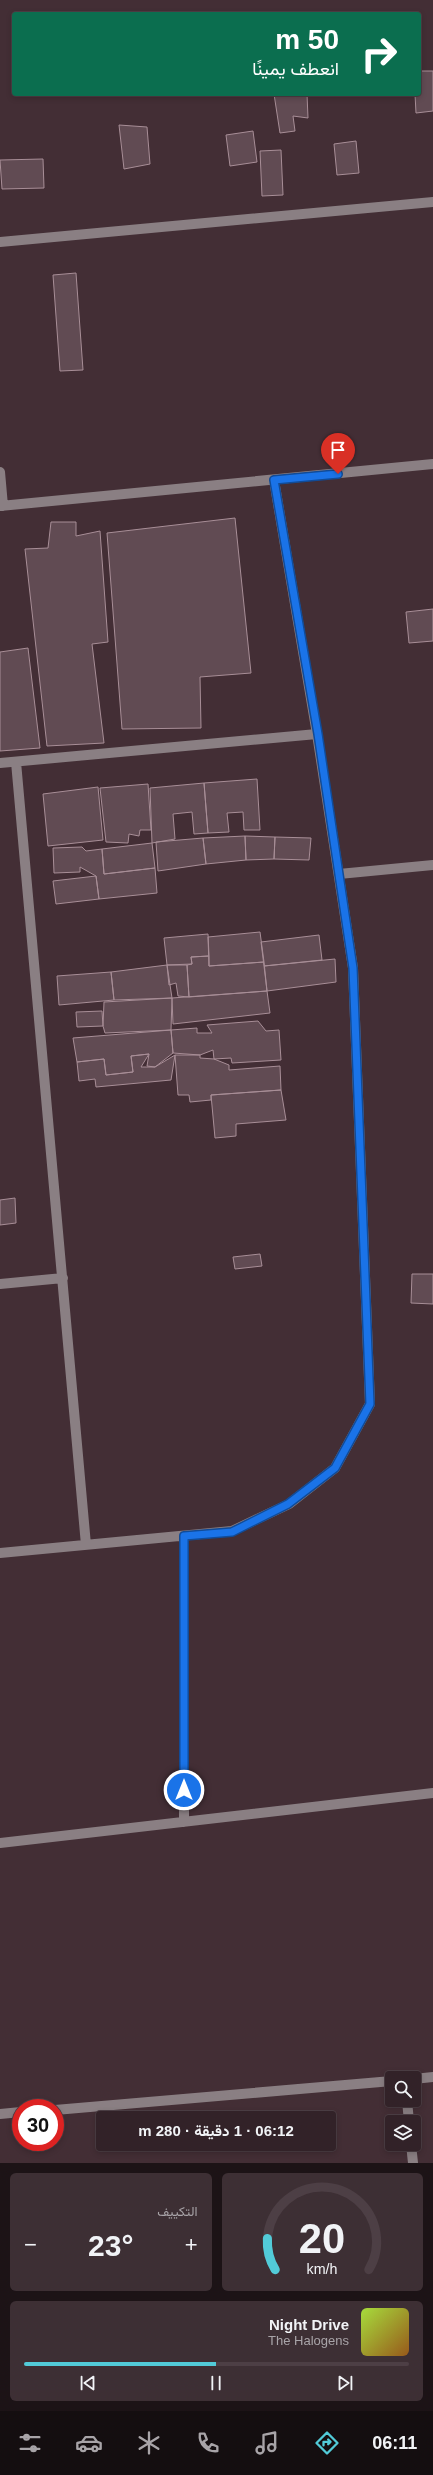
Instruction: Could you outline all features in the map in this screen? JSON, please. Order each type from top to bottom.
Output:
[{"type":"street","points":[[0,242],[433,202]]},
{"type":"street","points":[[0,472],[2,506],[433,464]]},
{"type":"street","points":[[0,1553],[232,1532],[288,1504],[335,1468],[370,1404],[353,968],[318,734],[274,480]]},
{"type":"street","points":[[0,763],[318,734]]},
{"type":"street","points":[[16,762],[86,1545]]},
{"type":"street","points":[[339,874],[433,865]]},
{"type":"street","points":[[0,1284],[62,1278]]},
{"type":"street","points":[[184,1536],[184,1822]]},
{"type":"street","points":[[0,1843],[433,1793]]},
{"type":"street","points":[[421,2078],[433,2077]]},
{"type":"street","points":[[64,2109],[385,2082]]},
{"type":"street","points":[[0,2114],[12,2113]]},
{"type":"street","points":[[412,2151],[413,2163]]},
{"type":"building","points":[[421,71],[433,71],[433,111],[416,113],[415,96],[421,96]]},
{"type":"building","points":[[274,96],[307,96],[308,118],[293,116],[295,131],[280,133]]},
{"type":"building","points":[[119,125],[147,127],[150,164],[124,169]]},
{"type":"building","points":[[253,131],[257,162],[230,166],[226,135]]},
{"type":"building","points":[[356,141],[359,173],[337,175],[334,144]]},
{"type":"building","points":[[281,150],[283,195],[262,196],[260,151]]},
{"type":"building","points":[[43,159],[44,188],[2,189],[0,160]]},
{"type":"building","points":[[76,273],[83,370],[60,371],[53,275]]},
{"type":"building","points":[[235,518],[251,673],[200,677],[201,728],[122,729],[107,533]]},
{"type":"building","points":[[51,522],[76,522],[76,536],[100,531],[108,642],[92,644],[104,743],[47,746],[25,549],[48,548]]},
{"type":"building","points":[[433,609],[433,641],[409,643],[406,612]]},
{"type":"building","points":[[28,648],[40,748],[0,751],[0,652]]},
{"type":"building","points":[[257,779],[260,830],[244,830],[243,812],[227,813],[229,832],[208,833],[204,783]]},
{"type":"building","points":[[204,783],[208,833],[194,834],[192,812],[173,814],[175,839],[152,843],[150,788]]},
{"type":"building","points":[[148,784],[151,830],[140,830],[139,836],[129,834],[128,843],[106,842],[100,788]]},
{"type":"building","points":[[98,787],[103,840],[48,846],[43,794]]},
{"type":"building","points":[[245,836],[246,860],[206,864],[203,838]]},
{"type":"building","points":[[245,836],[275,837],[274,859],[246,860]]},
{"type":"building","points":[[275,837],[311,838],[309,860],[274,859]]},
{"type":"building","points":[[203,838],[206,864],[158,871],[156,842]]},
{"type":"building","points":[[152,843],[155,868],[104,874],[102,849]]},
{"type":"building","points":[[82,847],[86,851],[102,849],[104,874],[155,868],[157,893],[99,899],[96,876],[80,867],[80,872],[54,873],[53,848]]},
{"type":"building","points":[[96,876],[99,899],[56,904],[53,881]]},
{"type":"building","points":[[260,932],[264,962],[209,966],[208,937]]},
{"type":"building","points":[[208,934],[209,956],[191,957],[192,964],[167,965],[164,938]]},
{"type":"building","points":[[319,935],[322,960],[264,966],[261,942]]},
{"type":"building","points":[[209,956],[209,966],[264,962],[267,991],[189,997],[187,965],[192,964],[191,957]]},
{"type":"building","points":[[335,959],[336,982],[267,991],[264,966]]},
{"type":"building","points":[[167,965],[187,965],[189,997],[178,996],[176,983],[169,985]]},
{"type":"building","points":[[167,965],[172,998],[114,1000],[111,972]]},
{"type":"building","points":[[111,972],[114,1000],[59,1005],[57,976]]},
{"type":"building","points":[[267,991],[270,1013],[173,1024],[172,998]]},
{"type":"building","points":[[172,998],[171,1030],[105,1033],[103,1026],[104,1002]]},
{"type":"building","points":[[102,1011],[103,1026],[77,1027],[76,1012]]},
{"type":"building","points":[[258,1021],[266,1031],[279,1030],[281,1060],[232,1063],[231,1058],[214,1059],[213,1050],[200,1055],[173,1053],[171,1030],[197,1028],[197,1033],[212,1033],[207,1025]]},
{"type":"building","points":[[171,1030],[173,1053],[155,1067],[147,1066],[149,1054],[131,1056],[133,1072],[106,1075],[104,1059],[77,1062],[73,1038]]},
{"type":"building","points":[[149,1054],[141,1067],[155,1067],[175,1055],[171,1080],[96,1087],[95,1079],[79,1081],[77,1062],[104,1059],[106,1075],[133,1072],[131,1056]]},
{"type":"building","points":[[175,1055],[200,1055],[200,1058],[214,1059],[229,1065],[229,1070],[280,1066],[281,1090],[211,1095],[211,1100],[190,1102],[189,1095],[178,1095]]},
{"type":"building","points":[[281,1090],[286,1120],[236,1124],[236,1136],[215,1138],[211,1095]]},
{"type":"building","points":[[15,1198],[16,1223],[0,1225],[0,1200]]},
{"type":"building","points":[[260,1254],[262,1266],[235,1269],[233,1257]]},
{"type":"building","points":[[412,1274],[433,1274],[433,1304],[411,1303]]},
{"type":"route","points":[[184,1790],[184,1536],[232,1532],[288,1504],[335,1468],[370,1404],[353,968],[318,734],[274,480],[338,474]]}]
